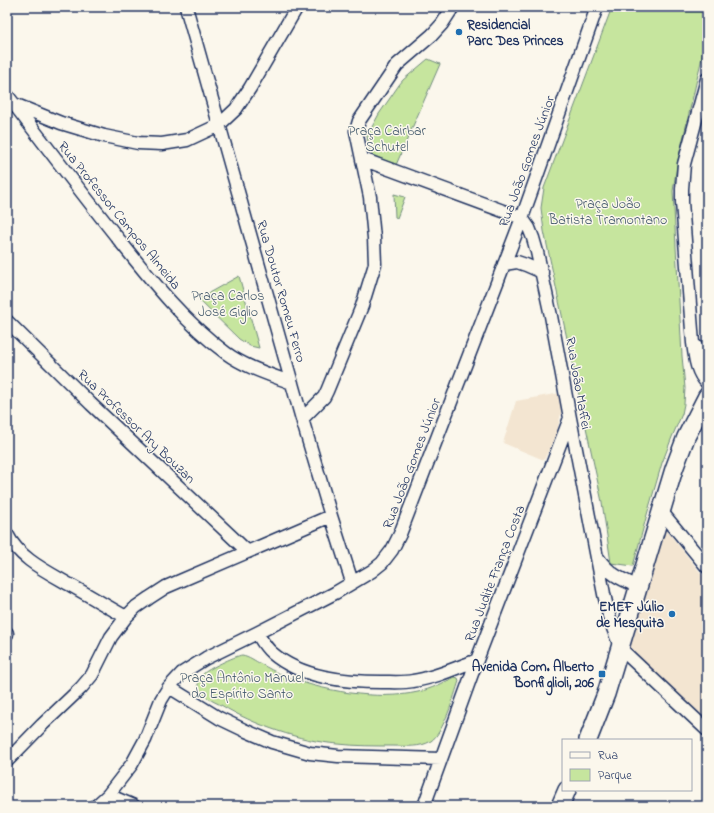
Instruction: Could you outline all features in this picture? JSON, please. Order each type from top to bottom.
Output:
[{"type":"main road","points":[[588,739],[606,694],[621,649],[638,587],[674,469],[685,441],[707,396]]},
{"type":"main road","points":[[560,806],[566,791]]},
{"type":"street","name":"Rua Doutor Romeu Ferro","points":[[186,7],[302,419],[352,582]]},
{"type":"street","points":[[11,100],[61,124],[104,136],[138,143],[162,144],[187,140],[219,125],[236,109],[250,88],[297,7]]},
{"type":"street","points":[[302,419],[324,397],[327,391],[362,306],[375,264],[370,197],[356,131],[359,121],[397,65],[432,35],[442,24],[453,7]]},
{"type":"street","name":"Rua João Gomes Júnior","points":[[96,806],[108,795],[132,764],[145,740],[161,700],[169,687],[182,673],[206,658],[335,593],[372,571],[382,563],[392,550],[400,534],[522,218],[597,7]]},
{"type":"street","points":[[707,79],[684,164],[682,189],[693,343],[696,363],[702,378],[707,383]]},
{"type":"street","name":"Rua Professor Campos Almeida","points":[[11,100],[130,254],[171,302],[197,329],[227,354],[237,360],[292,383]]},
{"type":"street","points":[[362,159],[522,218]]},
{"type":"street","name":"Rua João Maffei","points":[[522,218],[529,228],[533,238],[542,272],[596,556],[609,616],[621,649]]},
{"type":"street","points":[[504,264],[517,262],[542,272]]},
{"type":"street","name":"Rua Professor Ary Bouzan","points":[[7,321],[91,404],[248,552]]},
{"type":"street","points":[[693,343],[707,361]]},
{"type":"street","name":"Rua Judite França Costa","points":[[424,806],[477,660],[570,418]]},
{"type":"street","points":[[661,511],[707,567]]},
{"type":"street","points":[[7,761],[85,684],[92,675],[111,637],[126,617],[136,607],[166,587],[331,516]]},
{"type":"street","points":[[7,534],[16,548],[31,561],[126,617]]},
{"type":"street","name":"Rua João Maffei","points":[[596,556],[607,570],[638,587]]},
{"type":"street","points":[[257,633],[264,645],[284,662],[299,670],[336,679],[366,682],[412,681],[426,679],[477,660]]},
{"type":"street","points":[[621,649],[707,730]]},
{"type":"street","points":[[169,687],[219,718],[272,742],[302,751],[338,756],[441,759]]},
{"type":"street","points":[[108,795],[134,806]]},
{"type":"shaded area","points":[[560,393],[561,413],[557,432],[544,460],[503,443],[516,401]]},
{"type":"shaded area","name":"EMEF Júlio de Mesquita","points":[[664,527],[707,581],[707,721],[628,646]]},
{"type":"green space","name":"Praça João Batista Tramontano","points":[[612,7],[707,7],[707,36],[677,165],[673,191],[685,388],[684,404],[682,414],[662,463],[633,566],[611,563],[602,502],[544,231],[541,208],[544,188]]},
{"type":"green space","name":"Praça Cairbar Schutel","points":[[428,59],[440,64],[396,165],[370,154],[367,136],[379,114],[403,80]]},
{"type":"green space","name":"Praça Cairbar Schutel","points":[[394,194],[405,197],[397,218],[395,217]]},
{"type":"green space","name":"Praça Carlos José Giglio","points":[[239,276],[259,348],[250,346],[239,339],[198,299]]},
{"type":"green space","name":"Praça Antônio Manuel do Espírito Santo","points":[[242,655],[250,657],[277,673],[298,681],[331,690],[349,693],[367,695],[402,695],[428,689],[455,677],[458,678],[459,681],[444,722],[436,736],[431,741],[417,746],[345,745],[293,736],[278,731],[234,712],[205,696],[201,692],[198,685],[199,680],[205,672],[221,663]]},
{"type":"place","name":"Residencial Parc Des Princes","points":[[459,32]]},
{"type":"place","name":"EMEF Júlio de Mesquita","points":[[672,614]]},
{"type":"place","name":"Avenida Com. Alberto Bonfiglioli, 206","points":[[602,674]]}]
